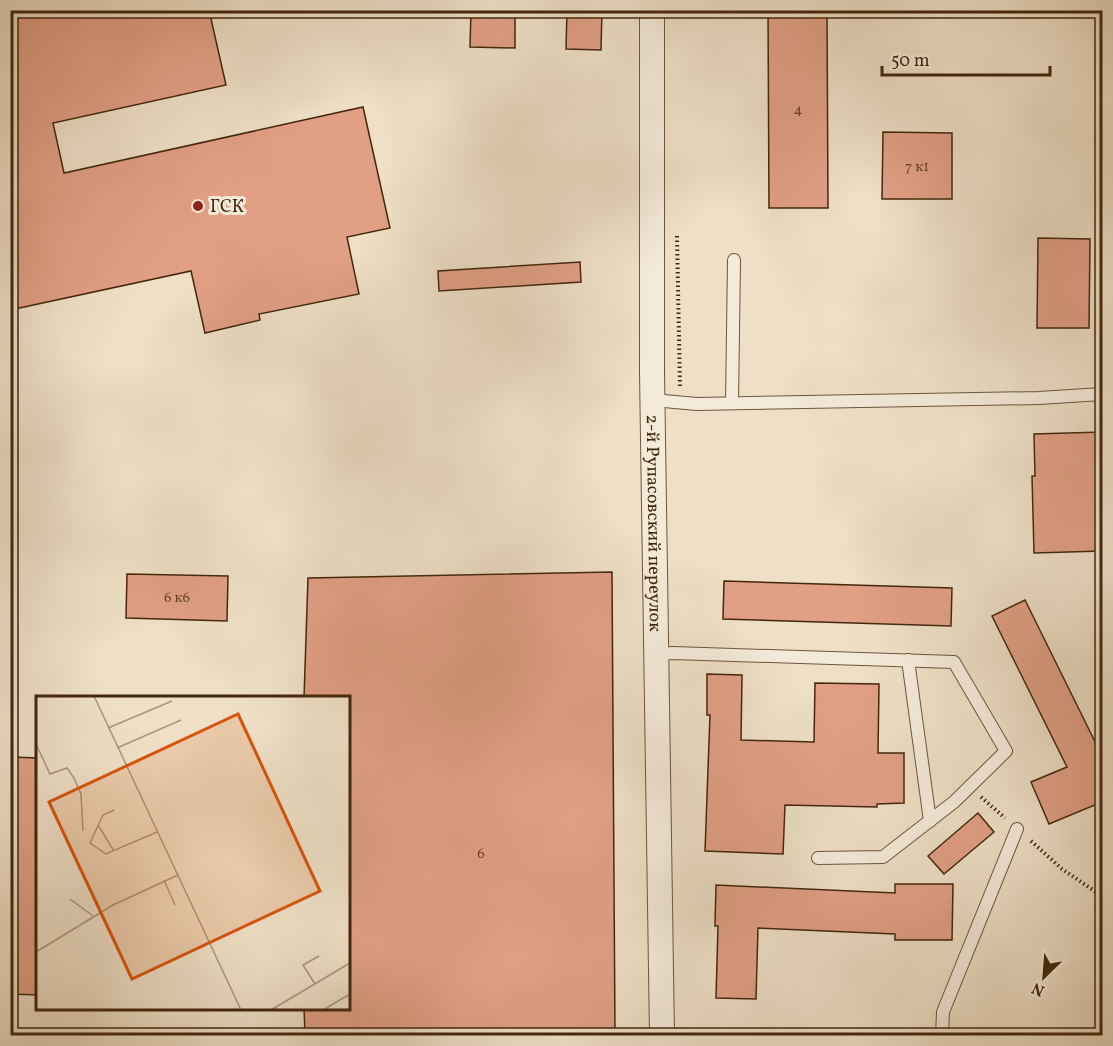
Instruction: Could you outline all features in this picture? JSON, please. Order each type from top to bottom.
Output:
[{"type":"street","name":"2-й Рупасовский переулок","points":[[652,10],[652,400],[662,1035]]},
{"type":"lane","points":[[732,403],[734,260]]},
{"type":"lane","points":[[652,400],[697,404],[1039,398],[1102,394]]},
{"type":"lane","points":[[657,654],[673,652],[954,662],[1006,751],[969,787],[883,857],[818,858]]},
{"type":"lane","points":[[908,660],[930,820]]},
{"type":"lane","points":[[942,1035],[943,1012],[1017,829]]},
{"type":"path","points":[[969,787],[1062,868],[1102,896]]},
{"type":"building","points":[[10,10],[209,10],[226,85],[53,123],[64,173],[363,107],[390,228],[347,237],[359,294],[259,314],[260,320],[205,333],[191,271],[10,310]]},
{"type":"building","points":[[471,10],[515,10],[515,48],[470,47]]},
{"type":"building","points":[[567,10],[602,10],[601,50],[566,49]]},
{"type":"building","points":[[768,10],[827,10],[828,208],[769,208]]},
{"type":"building","points":[[883,132],[952,133],[952,199],[882,199]]},
{"type":"building","points":[[1038,238],[1090,239],[1089,328],[1037,328]]},
{"type":"building","points":[[580,262],[581,282],[439,291],[438,271]]},
{"type":"building","points":[[1102,432],[1102,551],[1034,553],[1032,476],[1035,476],[1034,434]]},
{"type":"building","points":[[612,572],[615,1035],[305,1035],[304,1010],[350,1010],[350,696],[304,696],[308,578]]},
{"type":"building","points":[[127,574],[228,576],[227,621],[126,618]]},
{"type":"building","points":[[724,581],[952,588],[951,626],[723,619]]},
{"type":"building","points":[[1025,600],[1102,756],[1102,802],[1049,824],[1031,782],[1067,767],[992,616]]},
{"type":"building","points":[[707,674],[742,675],[741,740],[814,742],[815,683],[879,684],[878,753],[904,753],[904,803],[877,804],[877,807],[785,805],[783,854],[705,851],[710,715],[707,715]]},
{"type":"building","points":[[11,757],[36,758],[36,995],[10,994]]},
{"type":"building","points":[[978,813],[994,832],[944,874],[928,856]]},
{"type":"building","points":[[895,884],[953,884],[952,940],[895,940],[895,934],[758,928],[756,999],[716,998],[718,926],[715,926],[716,885],[895,893]]},
{"type":"place","name":"ГСК","points":[[198,206]]}]
